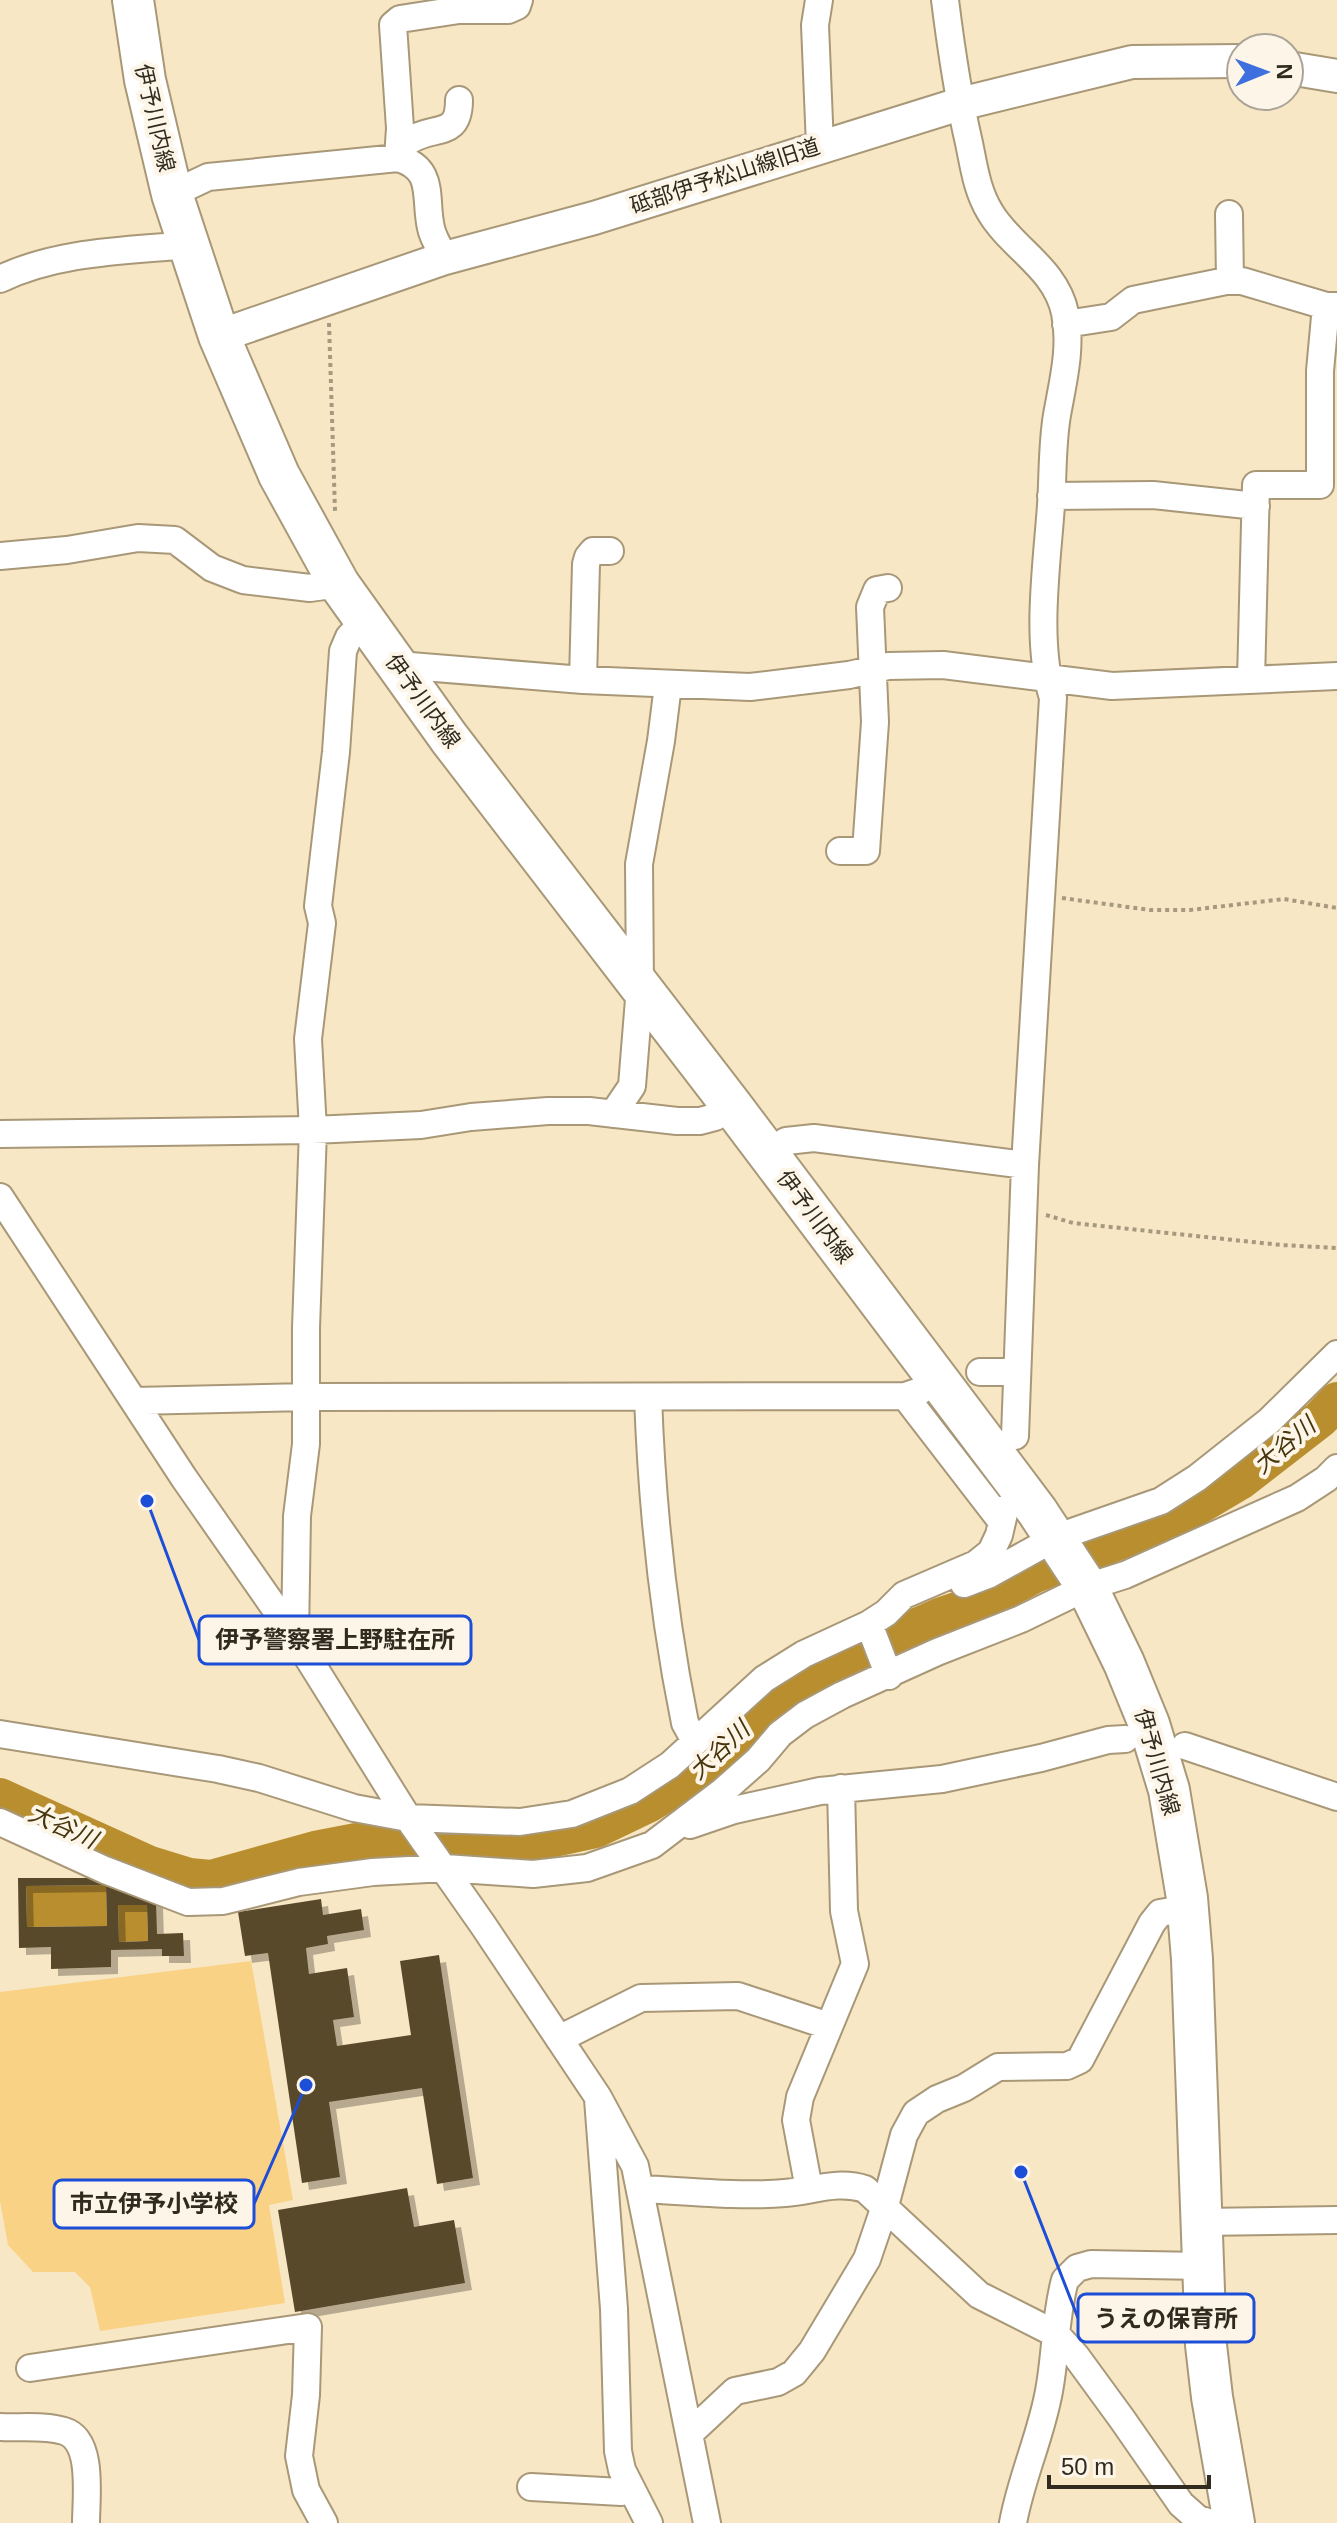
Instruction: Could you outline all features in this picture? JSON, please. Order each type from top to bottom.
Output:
[{"type":"main road","name":"伊予川内線","points":[[133,0],[145,80],[172,194],[219,336],[279,475],[339,584],[449,738],[1029,1500],[1070,1561],[1124,1663],[1149,1724],[1169,1790],[1188,1908],[1202,2266],[1212,2397],[1234,2523]]},
{"type":"street","points":[[398,158],[400,128],[393,25],[399,10],[508,10],[517,6],[519,0]]},
{"type":"street","points":[[819,0],[815,25],[820,146]]},
{"type":"street","points":[[945,0],[960,104],[978,187],[1002,231],[1041,266],[1058,293],[1066,324],[1065,377],[1057,417],[1046,570],[1046,676],[1053,698],[1025,1165],[1015,1436]]},
{"type":"street","name":"砥部伊予松山線旧道","points":[[219,336],[445,258],[594,218],[960,104],[1132,62],[1225,61]]},
{"type":"street","points":[[1305,71],[1337,76]]},
{"type":"street","points":[[398,158],[407,141],[453,124],[459,116],[459,100]]},
{"type":"street","points":[[172,194],[208,177],[398,158],[411,162],[420,170],[427,188],[431,230],[445,258]]},
{"type":"street","points":[[1229,214],[1230,281]]},
{"type":"street","points":[[0,279],[25,267],[71,255],[189,245]]},
{"type":"street","points":[[1066,324],[1111,317],[1133,300],[1230,281],[1242,281],[1331,306],[1320,371],[1320,485],[1256,485],[1251,680]]},
{"type":"street","points":[[1051,496],[1153,495],[1256,506]]},
{"type":"street","points":[[0,556],[67,550],[138,538],[175,540],[212,568],[243,580],[310,588],[339,584]]},
{"type":"street","points":[[583,680],[586,564],[593,551],[610,551]]},
{"type":"street","points":[[840,851],[866,851],[874,736],[870,607],[877,590],[888,588]]},
{"type":"street","points":[[295,1637],[297,1516],[306,1444],[306,1328],[313,1130],[310,1012],[322,923],[318,906],[336,752],[343,651],[349,637],[365,621]]},
{"type":"street","points":[[398,665],[583,680],[750,687],[849,675],[888,666],[943,665],[1112,686],[1337,676]]},
{"type":"street","points":[[613,1114],[632,1086],[640,987],[639,864],[668,685]]},
{"type":"street","points":[[0,1134],[313,1130],[421,1125],[471,1117],[548,1111],[700,1121],[715,1117],[732,1106]]},
{"type":"street","points":[[767,1153],[786,1141],[814,1138],[1025,1165]]},
{"type":"street","points":[[0,1197],[295,1637],[411,1822],[598,2097],[624,2143],[635,2166],[707,2523]]},
{"type":"street","points":[[0,1822],[105,1870],[188,1902],[223,1901],[268,1888],[442,1865],[533,1874],[587,1868],[652,1845],[723,1791],[758,1760],[780,1734],[805,1715],[886,1671],[1021,1619],[1070,1561],[1197,1478],[1269,1421],[1337,1354]]},
{"type":"street","points":[[980,1372],[1017,1372]]},
{"type":"street","points":[[134,1401],[306,1397],[913,1394],[1004,1515],[991,1552],[976,1564],[904,1595],[876,1624]]},
{"type":"street","points":[[648,1397],[651,1485],[661,1584],[685,1723],[695,1741]]},
{"type":"street","points":[[0,1734],[218,1769],[411,1822],[520,1822],[572,1814],[630,1791],[670,1765],[764,1679],[804,1654],[990,1574],[1070,1561],[1125,1575],[1297,1498],[1337,1468]]},
{"type":"street","points":[[876,1624],[886,1671]]},
{"type":"street","points":[[668,1833],[734,1810],[841,1788],[942,1779],[1108,1740],[1125,1739]]},
{"type":"street","points":[[1185,1746],[1337,1797]]},
{"type":"street","points":[[809,2189],[796,2120],[800,2097],[855,1964],[844,1911],[841,1788]]},
{"type":"street","points":[[689,2434],[735,2391],[778,2382],[794,2373],[812,2351],[867,2259],[904,2135],[916,2113],[998,2067],[1067,2066],[1080,2060],[1152,1923],[1160,1913],[1188,1908]]},
{"type":"street","points":[[559,2039],[641,1998],[738,1996],[829,2026]]},
{"type":"street","points":[[598,2097],[614,2309],[616,2429],[622,2470],[650,2522]]},
{"type":"street","points":[[640,2189],[758,2193],[851,2185],[865,2189],[979,2295],[1056,2334],[1113,2406],[1181,2504],[1198,2519],[1211,2523]]},
{"type":"street","points":[[1201,2222],[1337,2220]]},
{"type":"street","points":[[1013,2523],[1019,2491],[1050,2390],[1065,2280],[1077,2268],[1091,2264],[1202,2266]]},
{"type":"street","points":[[30,2368],[308,2327],[306,2395],[299,2456],[306,2490],[324,2523]]},
{"type":"street","points":[[0,2427],[62,2430],[76,2436],[82,2446],[85,2465],[86,2523]]},
{"type":"street","points":[[531,2487],[621,2492],[631,2489]]},
{"type":"path","points":[[328,297],[335,516]]},
{"type":"path","points":[[1042,895],[1150,910],[1190,910],[1284,899],[1337,908]]},
{"type":"path","points":[[1023,1209],[1073,1223],[1337,1248]]},
{"type":"shaded area","points":[[106,1885],[107,1926],[27,1927],[26,1886]]},
{"type":"shaded area","points":[[118,1905],[147,1905],[148,1941],[119,1942]]},
{"type":"shaded area","points":[[251,1961],[293,2200],[269,2205],[285,2303],[100,2331],[90,2287],[75,2272],[33,2272],[8,2245],[0,2201],[0,1992]]},
{"type":"building","points":[[18,1878],[103,1878],[156,1900],[157,1934],[183,1933],[184,1956],[162,1956],[162,1949],[111,1950],[111,1967],[51,1969],[51,1947],[19,1948]],"holes":[[[106,1885],[107,1926],[27,1927],[26,1886]],[[118,1905],[147,1905],[148,1941],[119,1942]]]},
{"type":"building","points":[[321,1899],[323,1915],[361,1909],[364,1930],[327,1936],[328,1944],[306,1948],[309,1974],[347,1968],[354,2017],[333,2020],[337,2046],[411,2035],[400,1961],[439,1955],[473,2178],[437,2184],[422,2088],[329,2102],[340,2177],[302,2183],[268,1953],[245,1956],[238,1912]]},
{"type":"building","points":[[407,2188],[414,2227],[454,2220],[465,2283],[295,2312],[278,2210]]},
{"type":"waterway","name":"大谷川","points":[[0,1797],[150,1865],[189,1877],[211,1879],[315,1850],[367,1840],[545,1840],[596,1829],[690,1779],[774,1698],[822,1669],[939,1617],[980,1603],[1035,1574],[1179,1517],[1240,1481],[1320,1419],[1337,1401]]},
{"type":"place","name":"伊予警察署上野駐在所","points":[[147,1501]]},
{"type":"place","name":"市立伊予小学校","points":[[306,2085]]},
{"type":"place","name":"うえの保育所","points":[[1021,2172]]}]
